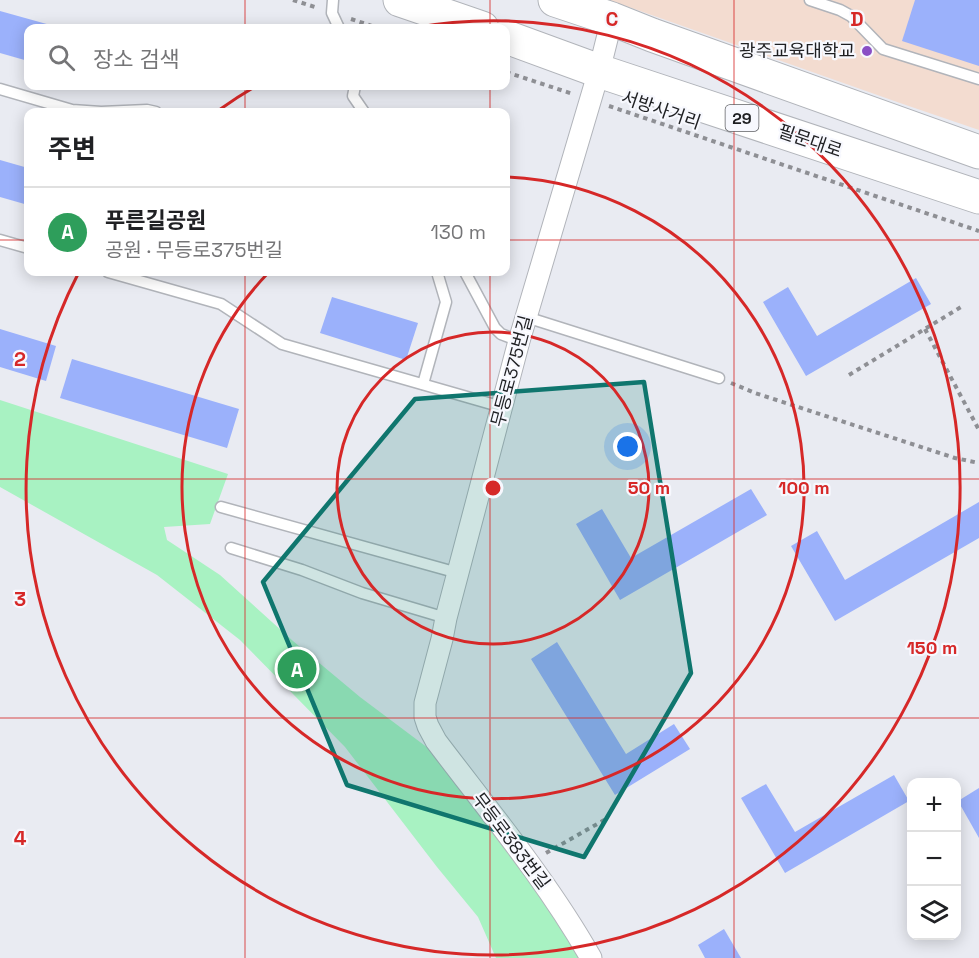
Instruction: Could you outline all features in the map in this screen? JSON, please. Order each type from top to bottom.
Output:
[{"type":"main road","points":[[400,0],[470,24]]},
{"type":"main road","points":[[555,0],[614,14],[652,35],[979,152]]},
{"type":"main road","name":"필문대로","points":[[510,39],[595,86],[979,197]]},
{"type":"street","name":"무등로375번길","points":[[428,726],[425,717],[425,703],[446,618],[519,341],[595,86],[614,14]]},
{"type":"street","name":"무등로383번길","points":[[428,726],[436,741],[528,863],[576,932],[591,958]]},
{"type":"lane","points":[[333,0],[332,13],[337,24]]},
{"type":"lane","points":[[810,0],[851,16],[883,49],[979,79]]},
{"type":"lane","points":[[0,89],[62,108]]},
{"type":"lane","points":[[354,90],[353,96],[361,108]]},
{"type":"lane","points":[[0,240],[24,247]]},
{"type":"lane","points":[[122,276],[221,304],[282,344],[502,407]]},
{"type":"lane","points":[[423,384],[446,302],[438,276]]},
{"type":"lane","points":[[467,276],[495,328],[501,334],[519,341]]},
{"type":"lane","points":[[526,317],[719,378]]},
{"type":"lane","points":[[221,507],[458,573]]},
{"type":"lane","points":[[231,548],[302,570],[362,593],[446,618]]},
{"type":"path","name":"서방사거리","points":[[510,73],[595,86],[979,231]]},
{"type":"path","points":[[849,375],[961,307]]},
{"type":"path","points":[[925,329],[979,429]]},
{"type":"path","points":[[719,378],[755,393],[955,458],[979,463]]},
{"type":"path","points":[[528,863],[606,819]]},
{"type":"highlighted area","points":[[644,382],[691,673],[584,857],[347,785],[263,582],[415,399]]},
{"type":"shaded area","name":"광주교육대학교","points":[[609,0],[979,0],[979,130],[900,103]]},
{"type":"green space","points":[[0,400],[228,474],[210,524],[164,527],[167,540],[220,575],[360,697],[436,754],[510,847],[585,958],[496,958],[478,917],[345,747],[240,640],[157,575],[0,487]]},
{"type":"building","points":[[915,0],[979,0],[979,66],[902,41]]},
{"type":"building","points":[[0,11],[47,24],[24,24],[24,60],[0,53]]},
{"type":"building","points":[[0,160],[24,167],[24,204],[0,197]]},
{"type":"building","points":[[916,278],[931,304],[806,376],[763,302],[788,287],[817,336]]},
{"type":"building","points":[[332,297],[418,323],[406,360],[320,333]]},
{"type":"building","points":[[0,329],[56,346],[46,381],[0,367]]},
{"type":"building","points":[[72,359],[239,409],[227,448],[60,398]]},
{"type":"building","points":[[751,489],[767,515],[620,600],[576,524],[602,509],[631,558]]},
{"type":"building","points":[[979,502],[979,538],[835,621],[791,546],[817,531],[845,580]]},
{"type":"building","points":[[557,642],[626,754],[674,724],[690,749],[615,795],[531,659]]},
{"type":"building","points":[[894,775],[907,798],[907,802],[785,873],[741,798],[766,784],[795,832]]},
{"type":"building","points":[[979,788],[979,838],[961,806],[961,799]]},
{"type":"building","points":[[724,929],[741,958],[705,958],[698,945]]},
{"type":"place","name":"광주교육대학교","points":[[867,51]]},
{"type":"place","name":"푸른길공원","points":[[297,669]]}]
